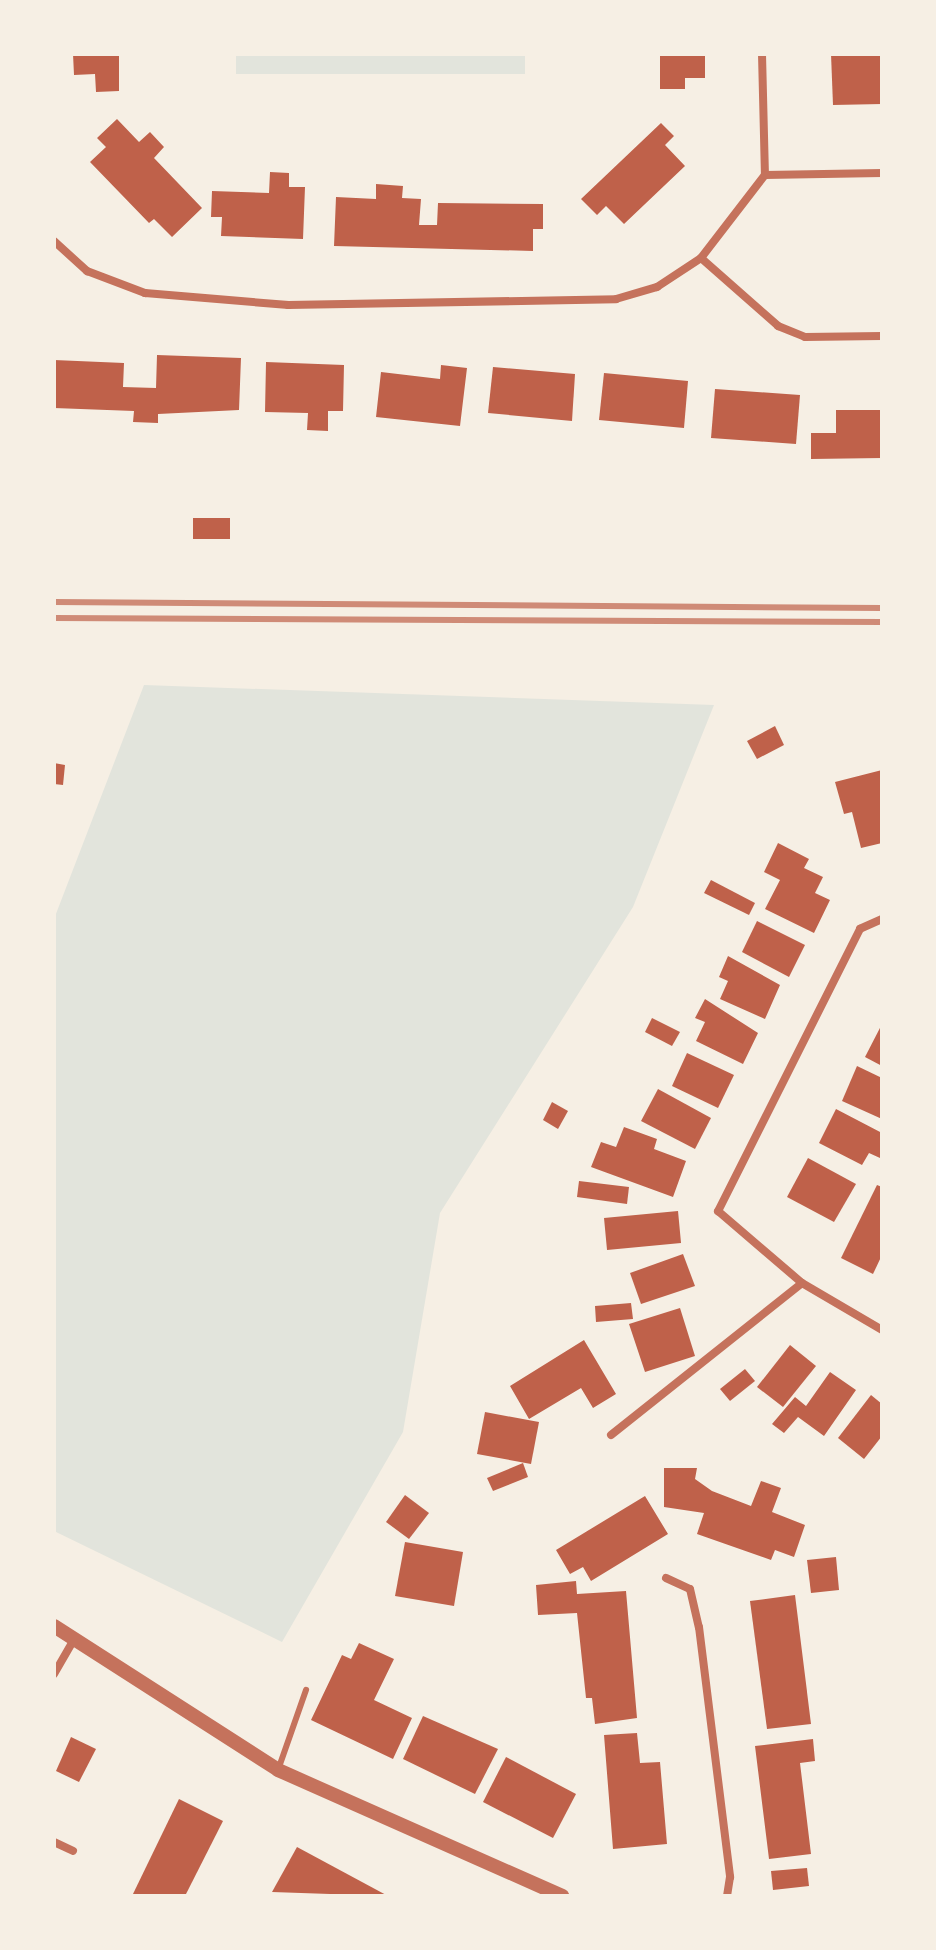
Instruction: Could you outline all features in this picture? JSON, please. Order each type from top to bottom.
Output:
[{"type":"street","points":[[54,241],[87,271],[145,293],[288,305],[616,299],[657,287],[701,258],[765,175],[762,54]]},
{"type":"street","points":[[765,175],[882,173]]},
{"type":"street","points":[[701,258],[778,326],[805,337],[882,336]]},
{"type":"street","points":[[882,919],[860,929],[718,1211],[802,1283],[882,1330]]},
{"type":"street","points":[[611,1435],[802,1283]]},
{"type":"street","points":[[666,1578],[690,1589],[699,1627],[730,1877],[727,1896]]},
{"type":"street","points":[[54,1626],[278,1770],[562,1896]]},
{"type":"street","points":[[54,1674],[74,1640]]},
{"type":"street","points":[[54,1842],[73,1851]]},
{"type":"lane","points":[[278,1770],[306,1690]]},
{"type":"shaded area","points":[[236,54],[525,54],[525,74],[236,74]]},
{"type":"shaded area","points":[[144,685],[714,705],[633,907],[440,1213],[403,1432],[282,1642],[54,1531],[54,919]]},
{"type":"building","points":[[73,54],[119,54],[119,91],[96,92],[95,74],[74,75]]},
{"type":"building","points":[[660,54],[705,54],[705,78],[685,78],[685,89],[660,89]]},
{"type":"building","points":[[831,54],[882,54],[882,104],[833,105]]},
{"type":"building","points":[[117,119],[139,142],[150,132],[164,147],[154,158],[202,208],[172,237],[154,219],[149,223],[90,162],[106,147],[97,138]]},
{"type":"building","points":[[661,123],[674,136],[665,145],[685,166],[624,224],[606,206],[597,215],[581,199]]},
{"type":"building","points":[[270,172],[289,173],[289,187],[305,187],[303,239],[221,236],[222,217],[211,217],[212,191],[269,193]]},
{"type":"building","points":[[376,184],[403,186],[402,198],[421,199],[419,225],[437,225],[438,203],[543,204],[543,229],[533,229],[533,251],[334,246],[336,197],[376,199]]},
{"type":"building","points":[[157,355],[241,358],[239,410],[158,414],[158,423],[133,422],[134,411],[54,408],[54,360],[124,363],[123,387],[156,388]]},
{"type":"building","points":[[266,362],[344,365],[343,411],[328,411],[328,431],[307,430],[308,413],[265,412]]},
{"type":"building","points":[[441,365],[467,368],[460,426],[376,417],[381,372],[440,379]]},
{"type":"building","points":[[493,367],[575,374],[572,421],[488,413]]},
{"type":"building","points":[[604,373],[688,381],[684,428],[599,420]]},
{"type":"building","points":[[715,389],[800,395],[796,444],[711,438]]},
{"type":"building","points":[[836,410],[882,410],[882,458],[811,459],[811,433],[836,433]]},
{"type":"building","points":[[193,518],[230,518],[230,539],[193,539]]},
{"type":"building","points":[[775,726],[784,745],[757,759],[747,741]]},
{"type":"building","points":[[54,763],[65,765],[63,785],[54,784]]},
{"type":"building","points":[[882,770],[882,843],[861,848],[852,812],[844,814],[835,782]]},
{"type":"building","points":[[778,843],[809,859],[804,868],[823,877],[815,893],[830,900],[814,933],[765,909],[780,880],[764,872]]},
{"type":"building","points":[[711,880],[755,903],[749,915],[704,893]]},
{"type":"building","points":[[757,921],[805,945],[789,977],[742,952]]},
{"type":"building","points":[[728,956],[780,985],[765,1019],[720,999],[728,981],[719,977]]},
{"type":"building","points":[[705,999],[758,1033],[743,1064],[696,1041],[705,1022],[695,1018]]},
{"type":"building","points":[[652,1018],[680,1032],[672,1046],[645,1032]]},
{"type":"building","points":[[882,1024],[882,1066],[865,1057]]},
{"type":"building","points":[[687,1053],[734,1075],[718,1108],[672,1086]]},
{"type":"building","points":[[857,1066],[882,1078],[882,1119],[842,1101]]},
{"type":"building","points":[[658,1089],[711,1118],[695,1149],[641,1121]]},
{"type":"building","points":[[552,1102],[568,1111],[558,1129],[543,1120]]},
{"type":"building","points":[[836,1109],[882,1133],[880,1158],[869,1153],[862,1165],[819,1143]]},
{"type":"building","points":[[624,1127],[657,1139],[654,1149],[686,1161],[673,1197],[591,1167],[601,1142],[616,1147]]},
{"type":"building","points":[[808,1158],[856,1184],[834,1222],[787,1197]]},
{"type":"building","points":[[579,1181],[629,1187],[627,1204],[577,1197]]},
{"type":"building","points":[[877,1185],[882,1187],[882,1255],[873,1274],[841,1258]]},
{"type":"building","points":[[678,1211],[681,1243],[607,1250],[604,1218]]},
{"type":"building","points":[[683,1254],[695,1286],[641,1304],[630,1273]]},
{"type":"building","points":[[631,1303],[633,1319],[596,1322],[595,1306]]},
{"type":"building","points":[[680,1308],[695,1356],[645,1372],[629,1324]]},
{"type":"building","points":[[584,1340],[616,1394],[593,1408],[581,1388],[529,1419],[510,1386]]},
{"type":"building","points":[[790,1345],[816,1366],[783,1407],[757,1387]]},
{"type":"building","points":[[745,1369],[755,1381],[730,1401],[720,1389]]},
{"type":"building","points":[[830,1372],[856,1390],[824,1436],[798,1417],[784,1433],[772,1424],[795,1397],[806,1406]]},
{"type":"building","points":[[871,1395],[882,1404],[882,1436],[864,1459],[838,1438]]},
{"type":"building","points":[[485,1412],[539,1422],[531,1464],[477,1454]]},
{"type":"building","points":[[523,1463],[528,1477],[493,1491],[487,1478]]},
{"type":"building","points":[[664,1468],[697,1468],[695,1479],[712,1491],[751,1506],[761,1481],[781,1488],[772,1512],[805,1525],[794,1557],[775,1550],[771,1560],[697,1534],[704,1513],[664,1507]]},
{"type":"building","points":[[405,1495],[429,1513],[409,1539],[386,1522]]},
{"type":"building","points":[[645,1496],[668,1534],[591,1581],[583,1567],[570,1574],[556,1550]]},
{"type":"building","points":[[405,1542],[463,1552],[454,1606],[395,1596]]},
{"type":"building","points":[[836,1557],[839,1590],[811,1593],[807,1560]]},
{"type":"building","points":[[576,1581],[577,1594],[626,1591],[637,1718],[595,1724],[592,1698],[586,1698],[577,1613],[538,1615],[536,1585]]},
{"type":"building","points":[[795,1595],[811,1724],[767,1729],[750,1601]]},
{"type":"building","points":[[359,1643],[394,1659],[374,1700],[412,1718],[393,1759],[311,1720],[342,1655],[351,1659]]},
{"type":"building","points":[[423,1716],[498,1749],[475,1794],[403,1759]]},
{"type":"building","points":[[637,1733],[640,1763],[660,1762],[667,1844],[613,1849],[604,1735]]},
{"type":"building","points":[[71,1737],[96,1749],[79,1782],[56,1771]]},
{"type":"building","points":[[813,1739],[815,1761],[800,1763],[811,1854],[769,1859],[755,1746]]},
{"type":"building","points":[[506,1757],[576,1794],[553,1838],[483,1802]]},
{"type":"building","points":[[179,1799],[223,1821],[185,1896],[132,1896]]},
{"type":"building","points":[[297,1847],[388,1896],[272,1892]]},
{"type":"building","points":[[807,1868],[809,1886],[773,1890],[771,1871]]},
{"type":"railway","points":[[54,602],[882,608]]},
{"type":"railway","points":[[54,618],[882,622]]}]
